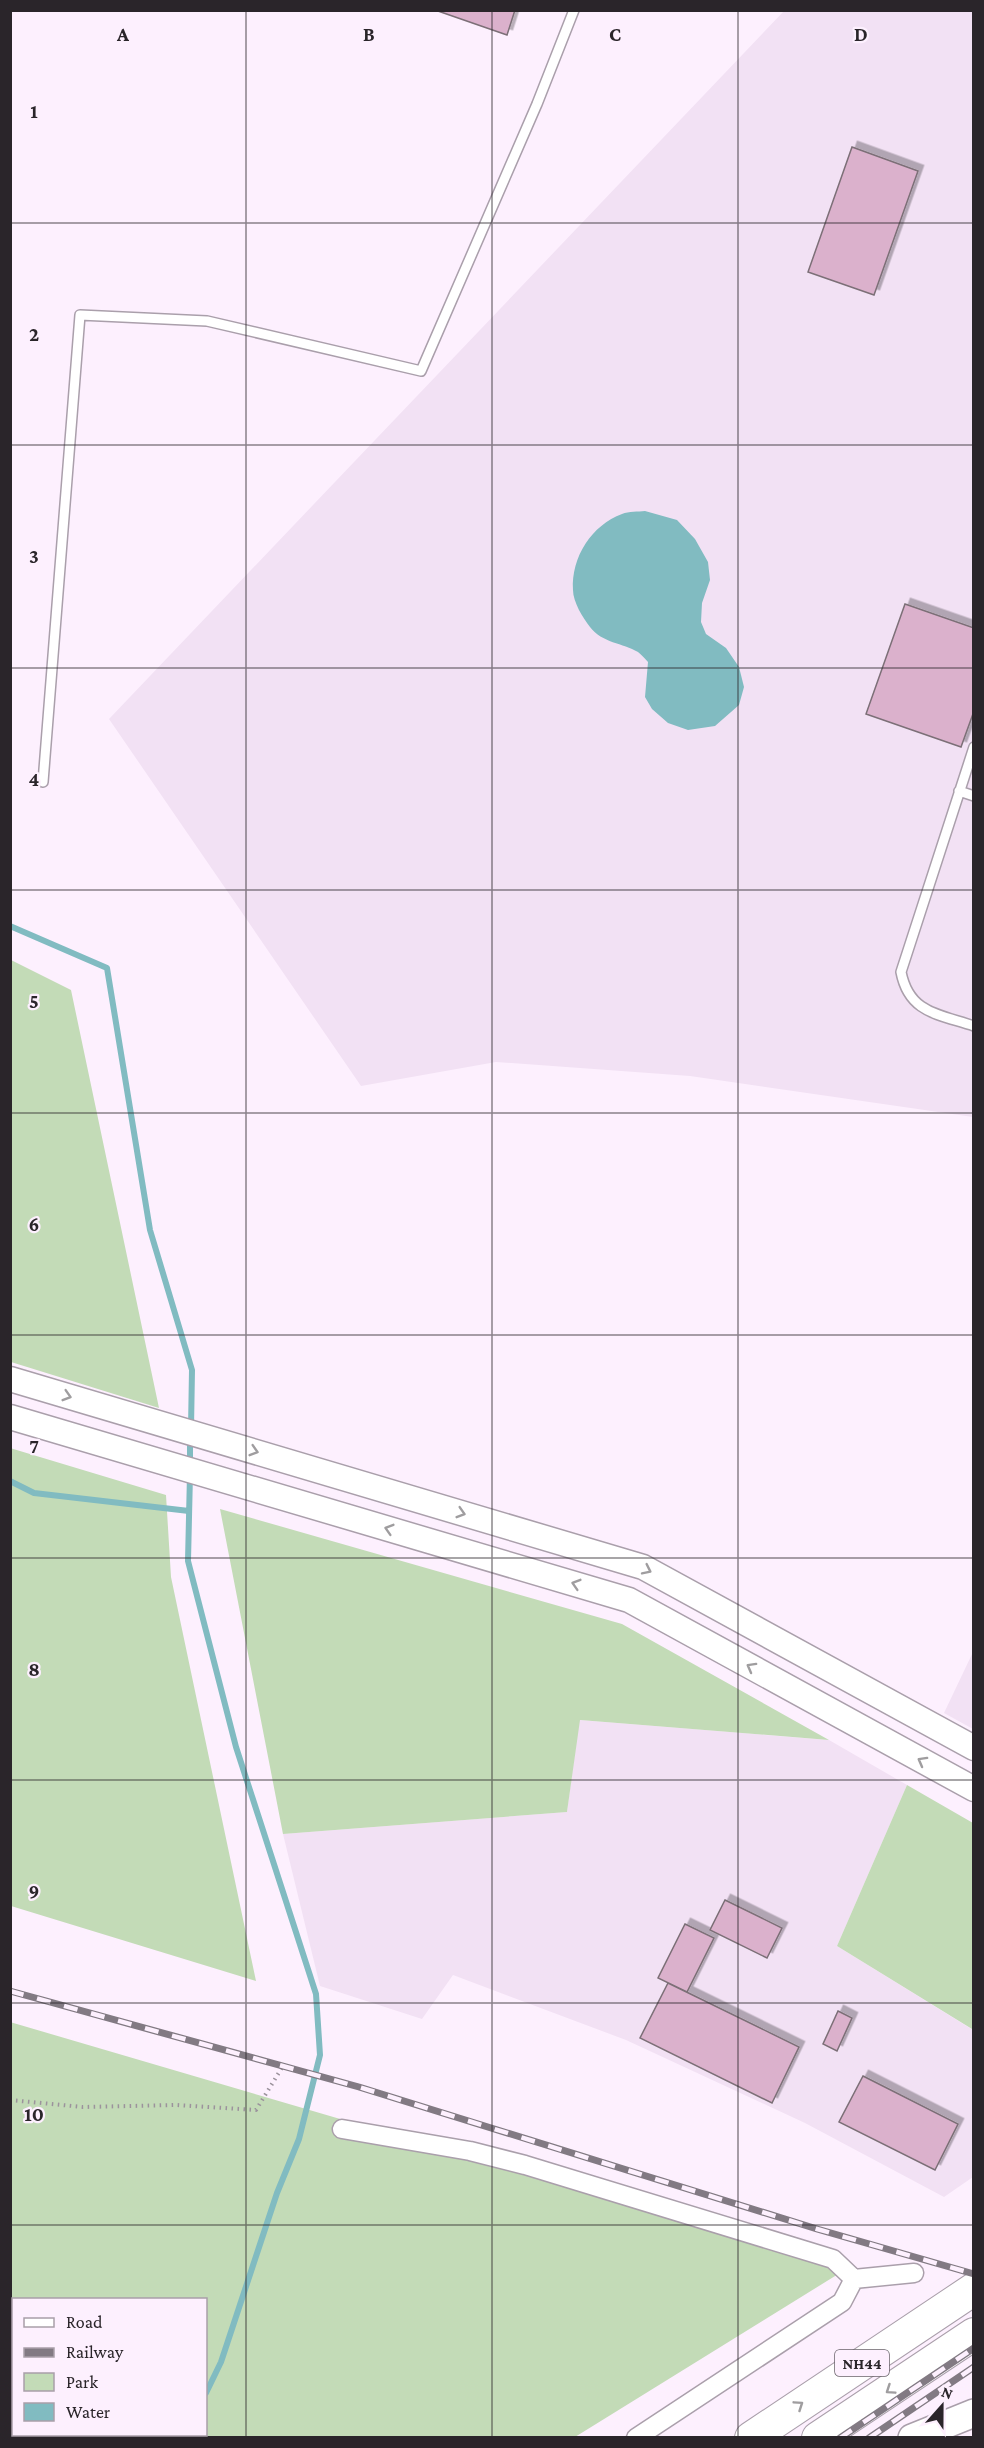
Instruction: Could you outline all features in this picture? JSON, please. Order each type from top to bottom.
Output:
[{"type":"highway","name":"NH44","points":[[751,2438],[974,2289]]},
{"type":"highway","name":"NH44","points":[[818,2438],[974,2334]]},
{"type":"main road","points":[[912,2438],[974,2414]]},
{"type":"street","points":[[10,1379],[643,1567],[974,1748]]},
{"type":"street","points":[[10,1417],[629,1600],[974,1789]]},
{"type":"street","points":[[342,2129],[470,2151],[525,2165],[833,2259],[854,2279],[914,2273]]},
{"type":"street","points":[[636,2438],[842,2302],[854,2279]]},
{"type":"lane","points":[[43,782],[80,315],[207,321],[421,371],[537,104],[574,10]]},
{"type":"lane","points":[[974,747],[901,972],[905,989],[922,1009],[974,1026]]},
{"type":"lane","points":[[959,791],[974,796]]},
{"type":"path","points":[[10,2100],[83,2107],[177,2105],[256,2110],[283,2066]]},
{"type":"shaded area","points":[[784,11],[973,11],[973,1117],[690,1076],[496,1062],[361,1086],[109,719]]},
{"type":"shaded area","points":[[973,1652],[973,1729],[944,1713]]},
{"type":"shaded area","points":[[579,1720],[829,1740],[907,1785],[837,1946],[973,2030],[973,2177],[944,2197],[805,2123],[626,2040],[453,1975],[422,2019],[320,1986],[283,1834],[567,1812]]},
{"type":"green space","points":[[11,960],[71,990],[159,1408],[11,1362]]},
{"type":"green space","points":[[10,1448],[166,1495],[171,1577],[256,1981],[11,1906]]},
{"type":"green space","points":[[220,1509],[622,1624],[829,1740],[580,1720],[567,1812],[283,1834]]},
{"type":"green space","points":[[907,1785],[973,1823],[972,2029],[837,1946]]},
{"type":"green space","points":[[10,2022],[848,2268],[575,2437],[11,2437]]},
{"type":"water","points":[[645,511],[677,520],[695,539],[708,562],[710,580],[702,603],[701,622],[706,634],[726,648],[739,667],[744,687],[739,705],[715,726],[688,730],[668,723],[652,709],[645,697],[648,662],[638,652],[607,640],[595,632],[584,619],[575,600],[573,578],[576,566],[580,554],[593,534],[611,519],[622,514]]},
{"type":"building","points":[[435,10],[515,10],[507,35]]},
{"type":"building","points":[[852,147],[918,171],[874,295],[808,272]]},
{"type":"building","points":[[905,604],[974,628],[974,711],[961,747],[866,714]]},
{"type":"building","points":[[725,1900],[782,1928],[767,1958],[710,1930]]},
{"type":"building","points":[[685,1924],[714,1938],[687,1992],[658,1978]]},
{"type":"building","points":[[668,1983],[799,2047],[772,2103],[640,2038]]},
{"type":"building","points":[[838,2011],[852,2018],[837,2051],[823,2044]]},
{"type":"building","points":[[863,2076],[958,2124],[935,2170],[839,2122]]},
{"type":"waterway","points":[[10,926],[107,968],[150,1230],[192,1370],[191,1428]]},
{"type":"waterway","points":[[190,1438],[190,1464]]},
{"type":"waterway","points":[[190,1474],[188,1561],[236,1747],[316,1994],[320,2055],[299,2139],[277,2193],[221,2362],[207,2391]]},
{"type":"waterway","points":[[10,1481],[34,1493],[189,1511]]},
{"type":"railway","points":[[10,1991],[359,2087],[817,2229],[974,2274]]},
{"type":"railway","points":[[840,2438],[974,2348]]},
{"type":"railway","points":[[869,2438],[974,2367]]}]
